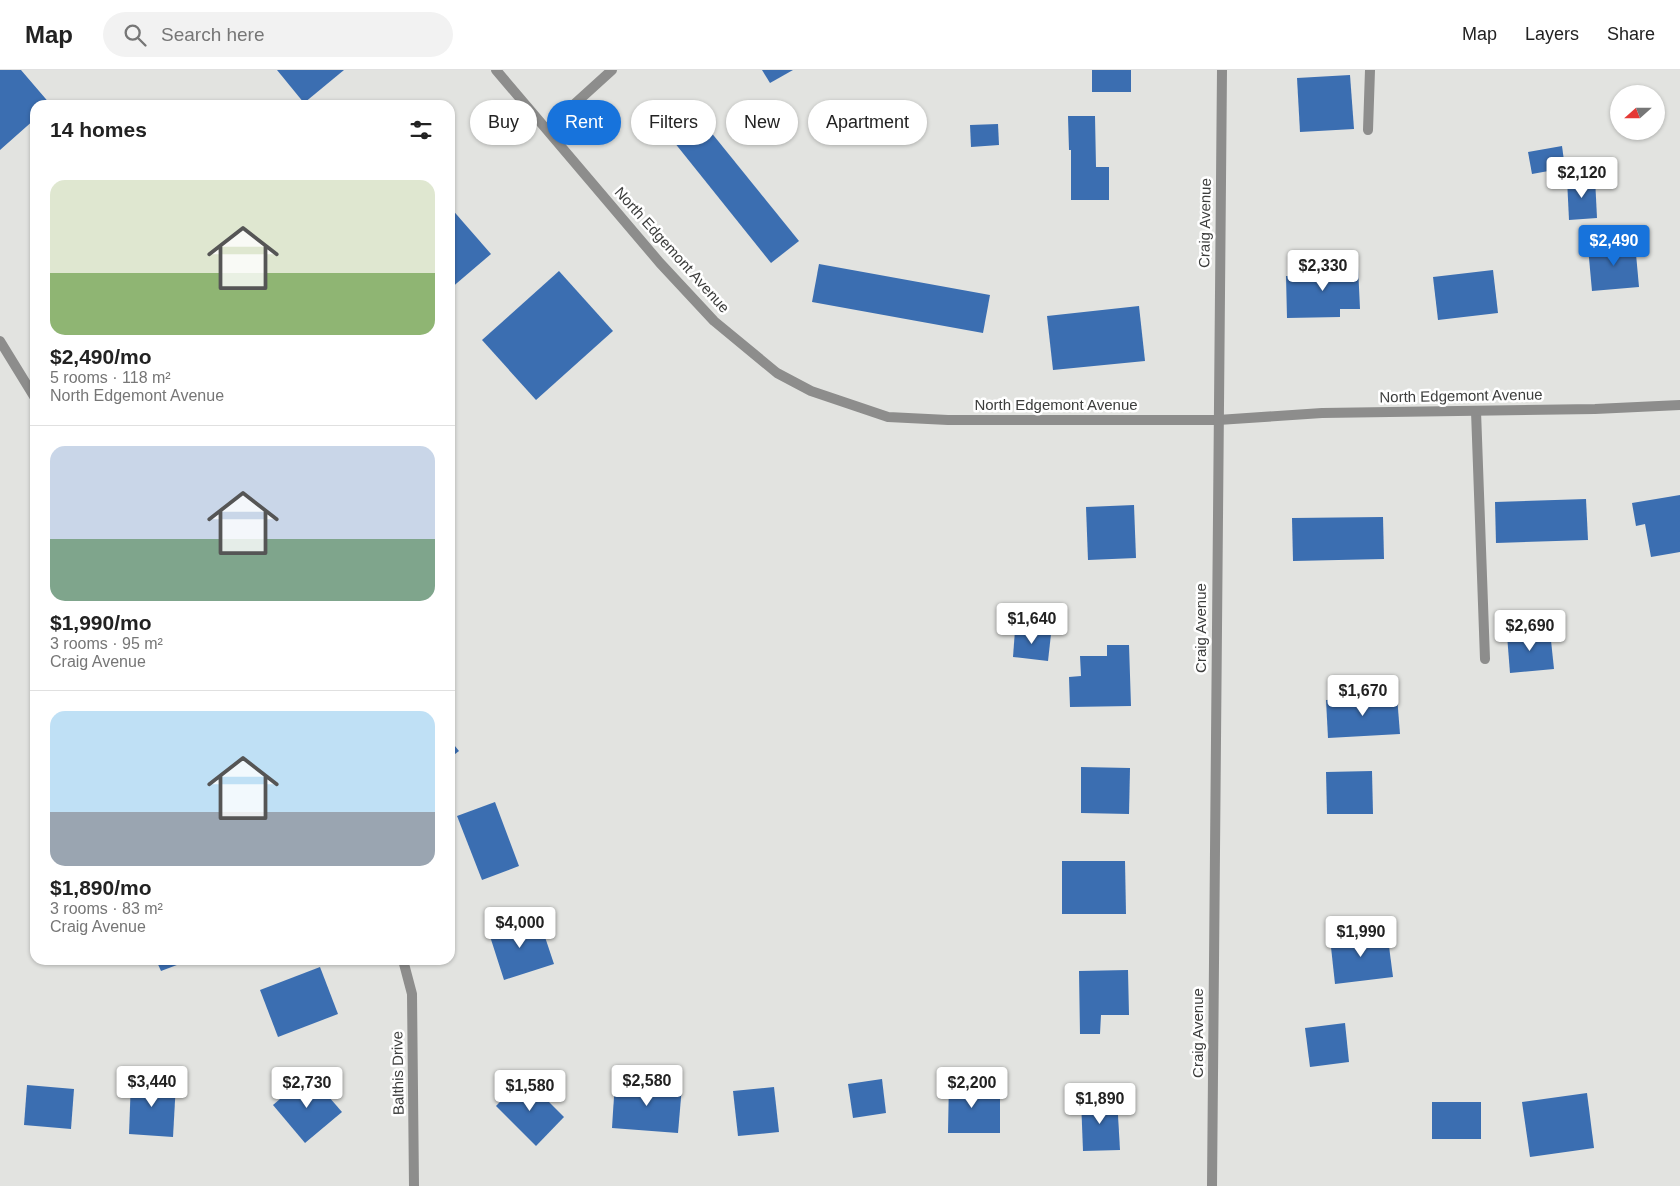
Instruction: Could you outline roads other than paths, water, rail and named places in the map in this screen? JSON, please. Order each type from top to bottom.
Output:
[{"type":"street","name":"North Edgemont Avenue","points":[[496,70],[547,129]]},
{"type":"street","points":[[579,100],[612,70]]},
{"type":"street","name":"Craig Avenue","points":[[1212,1186],[1222,70]]},
{"type":"street","points":[[1368,130],[1370,70]]},
{"type":"street","name":"North Edgemont Avenue","points":[[560,145],[660,263],[714,321],[777,373],[811,391],[888,417],[948,420],[1218,420],[1322,413],[1595,409],[1680,405]]},
{"type":"street","points":[[0,341],[30,390]]},
{"type":"street","points":[[1476,410],[1485,659]]},
{"type":"street","name":"Balthis Drive","points":[[404,965],[412,994],[414,1186]]}]
